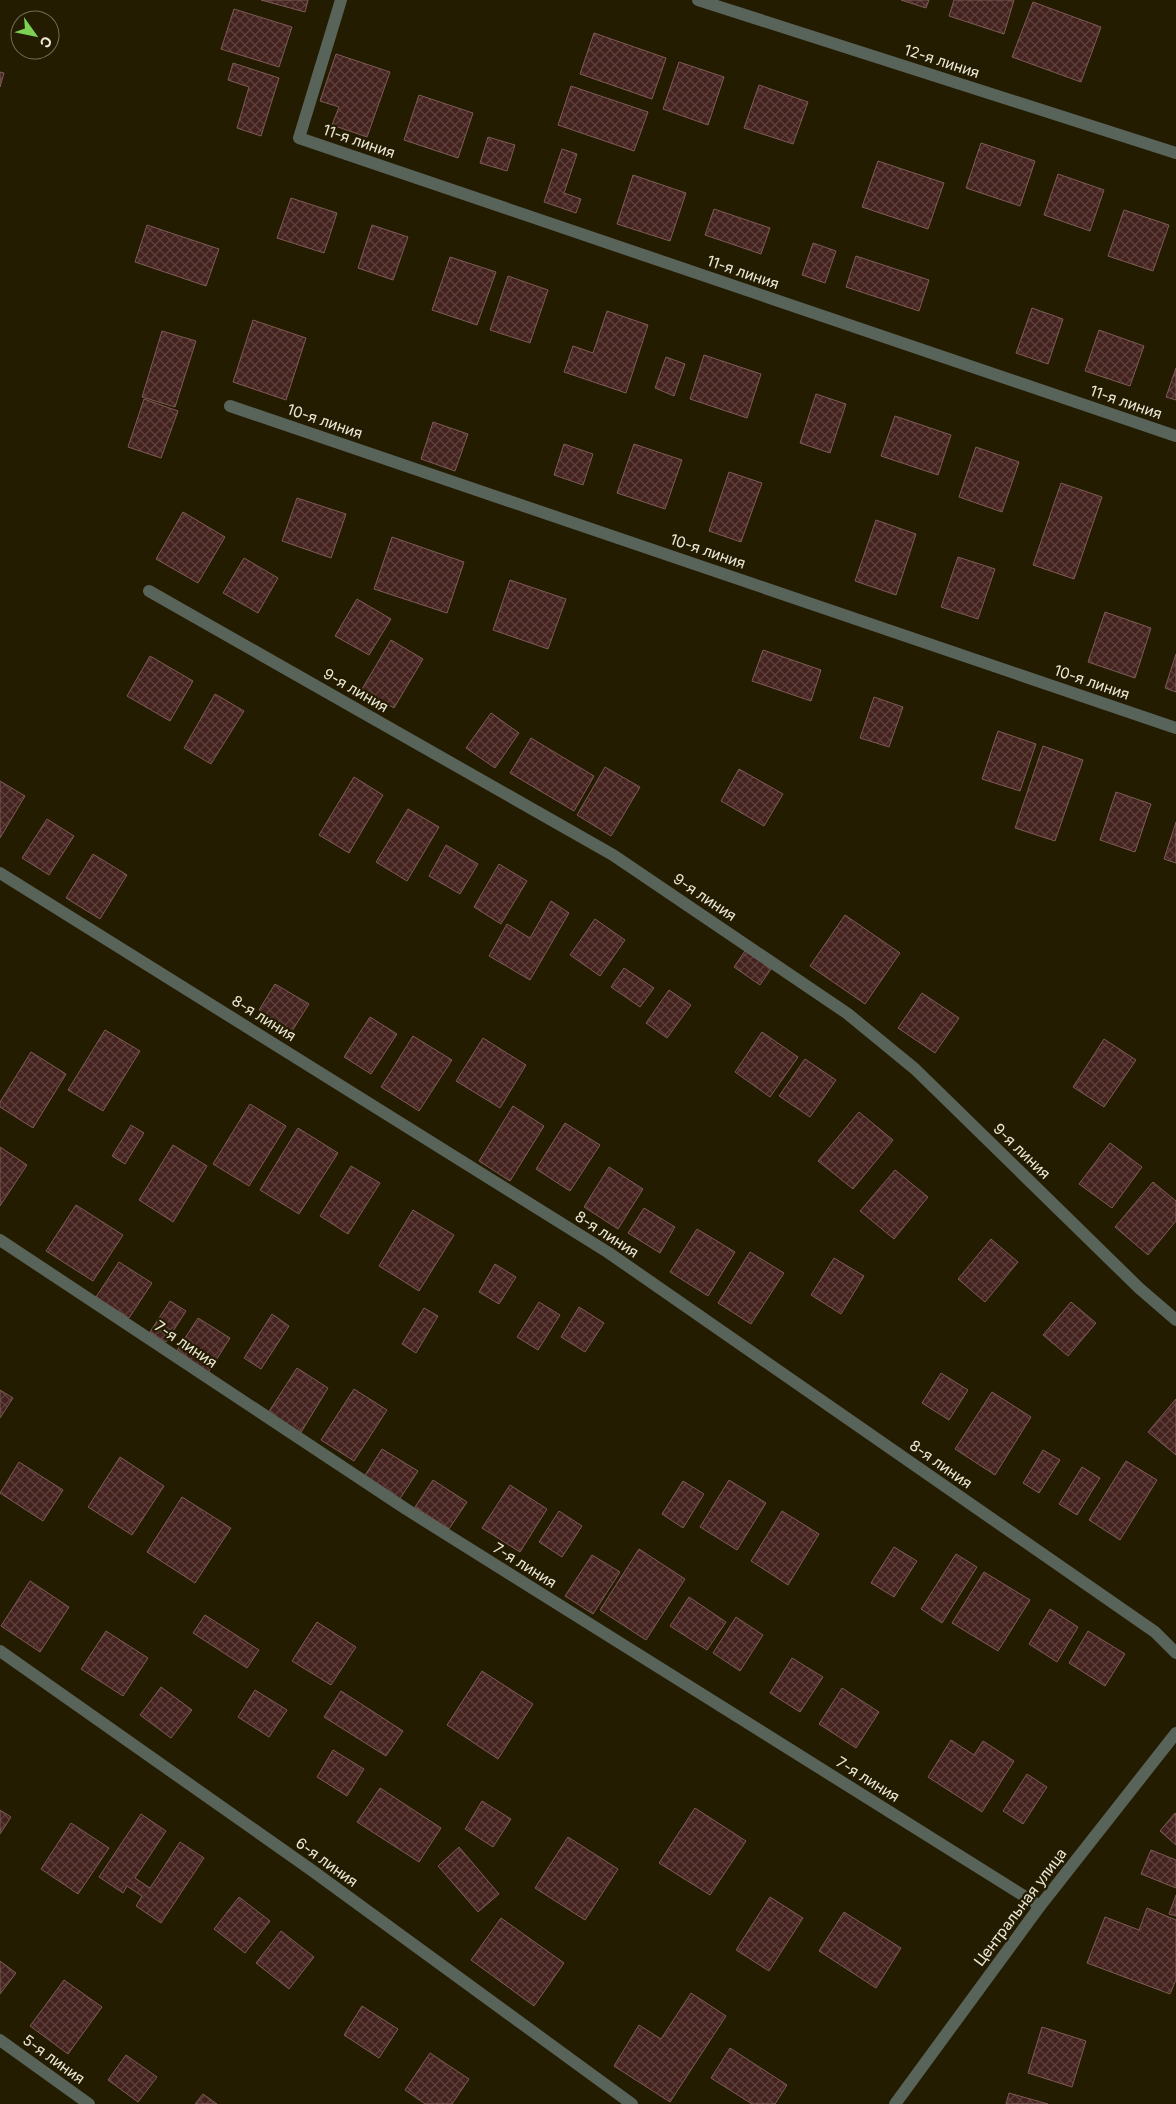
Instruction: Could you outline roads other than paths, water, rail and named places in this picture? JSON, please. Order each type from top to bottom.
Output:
[{"type":"street","name":"11-я линия","points":[[341,0],[300,138],[1176,436]]},
{"type":"street","name":"12-я линия","points":[[698,0],[1176,153]]},
{"type":"street","name":"10-я линия","points":[[230,406],[1176,728]]},
{"type":"street","name":"9-я линия","points":[[149,591],[614,855],[848,1014],[916,1069],[1139,1288],[1176,1320]]},
{"type":"street","name":"8-я линия","points":[[0,873],[609,1253],[1155,1632],[1176,1653]]},
{"type":"street","name":"7-я линия","points":[[0,1240],[406,1510],[1040,1906]]},
{"type":"street","name":"6-я линия","points":[[0,1651],[310,1869],[632,2104]]},
{"type":"street","name":"Центральная улица","points":[[895,2104],[1040,1906],[1176,1734]]},
{"type":"street","name":"5-я линия","points":[[0,2040],[89,2104]]}]
